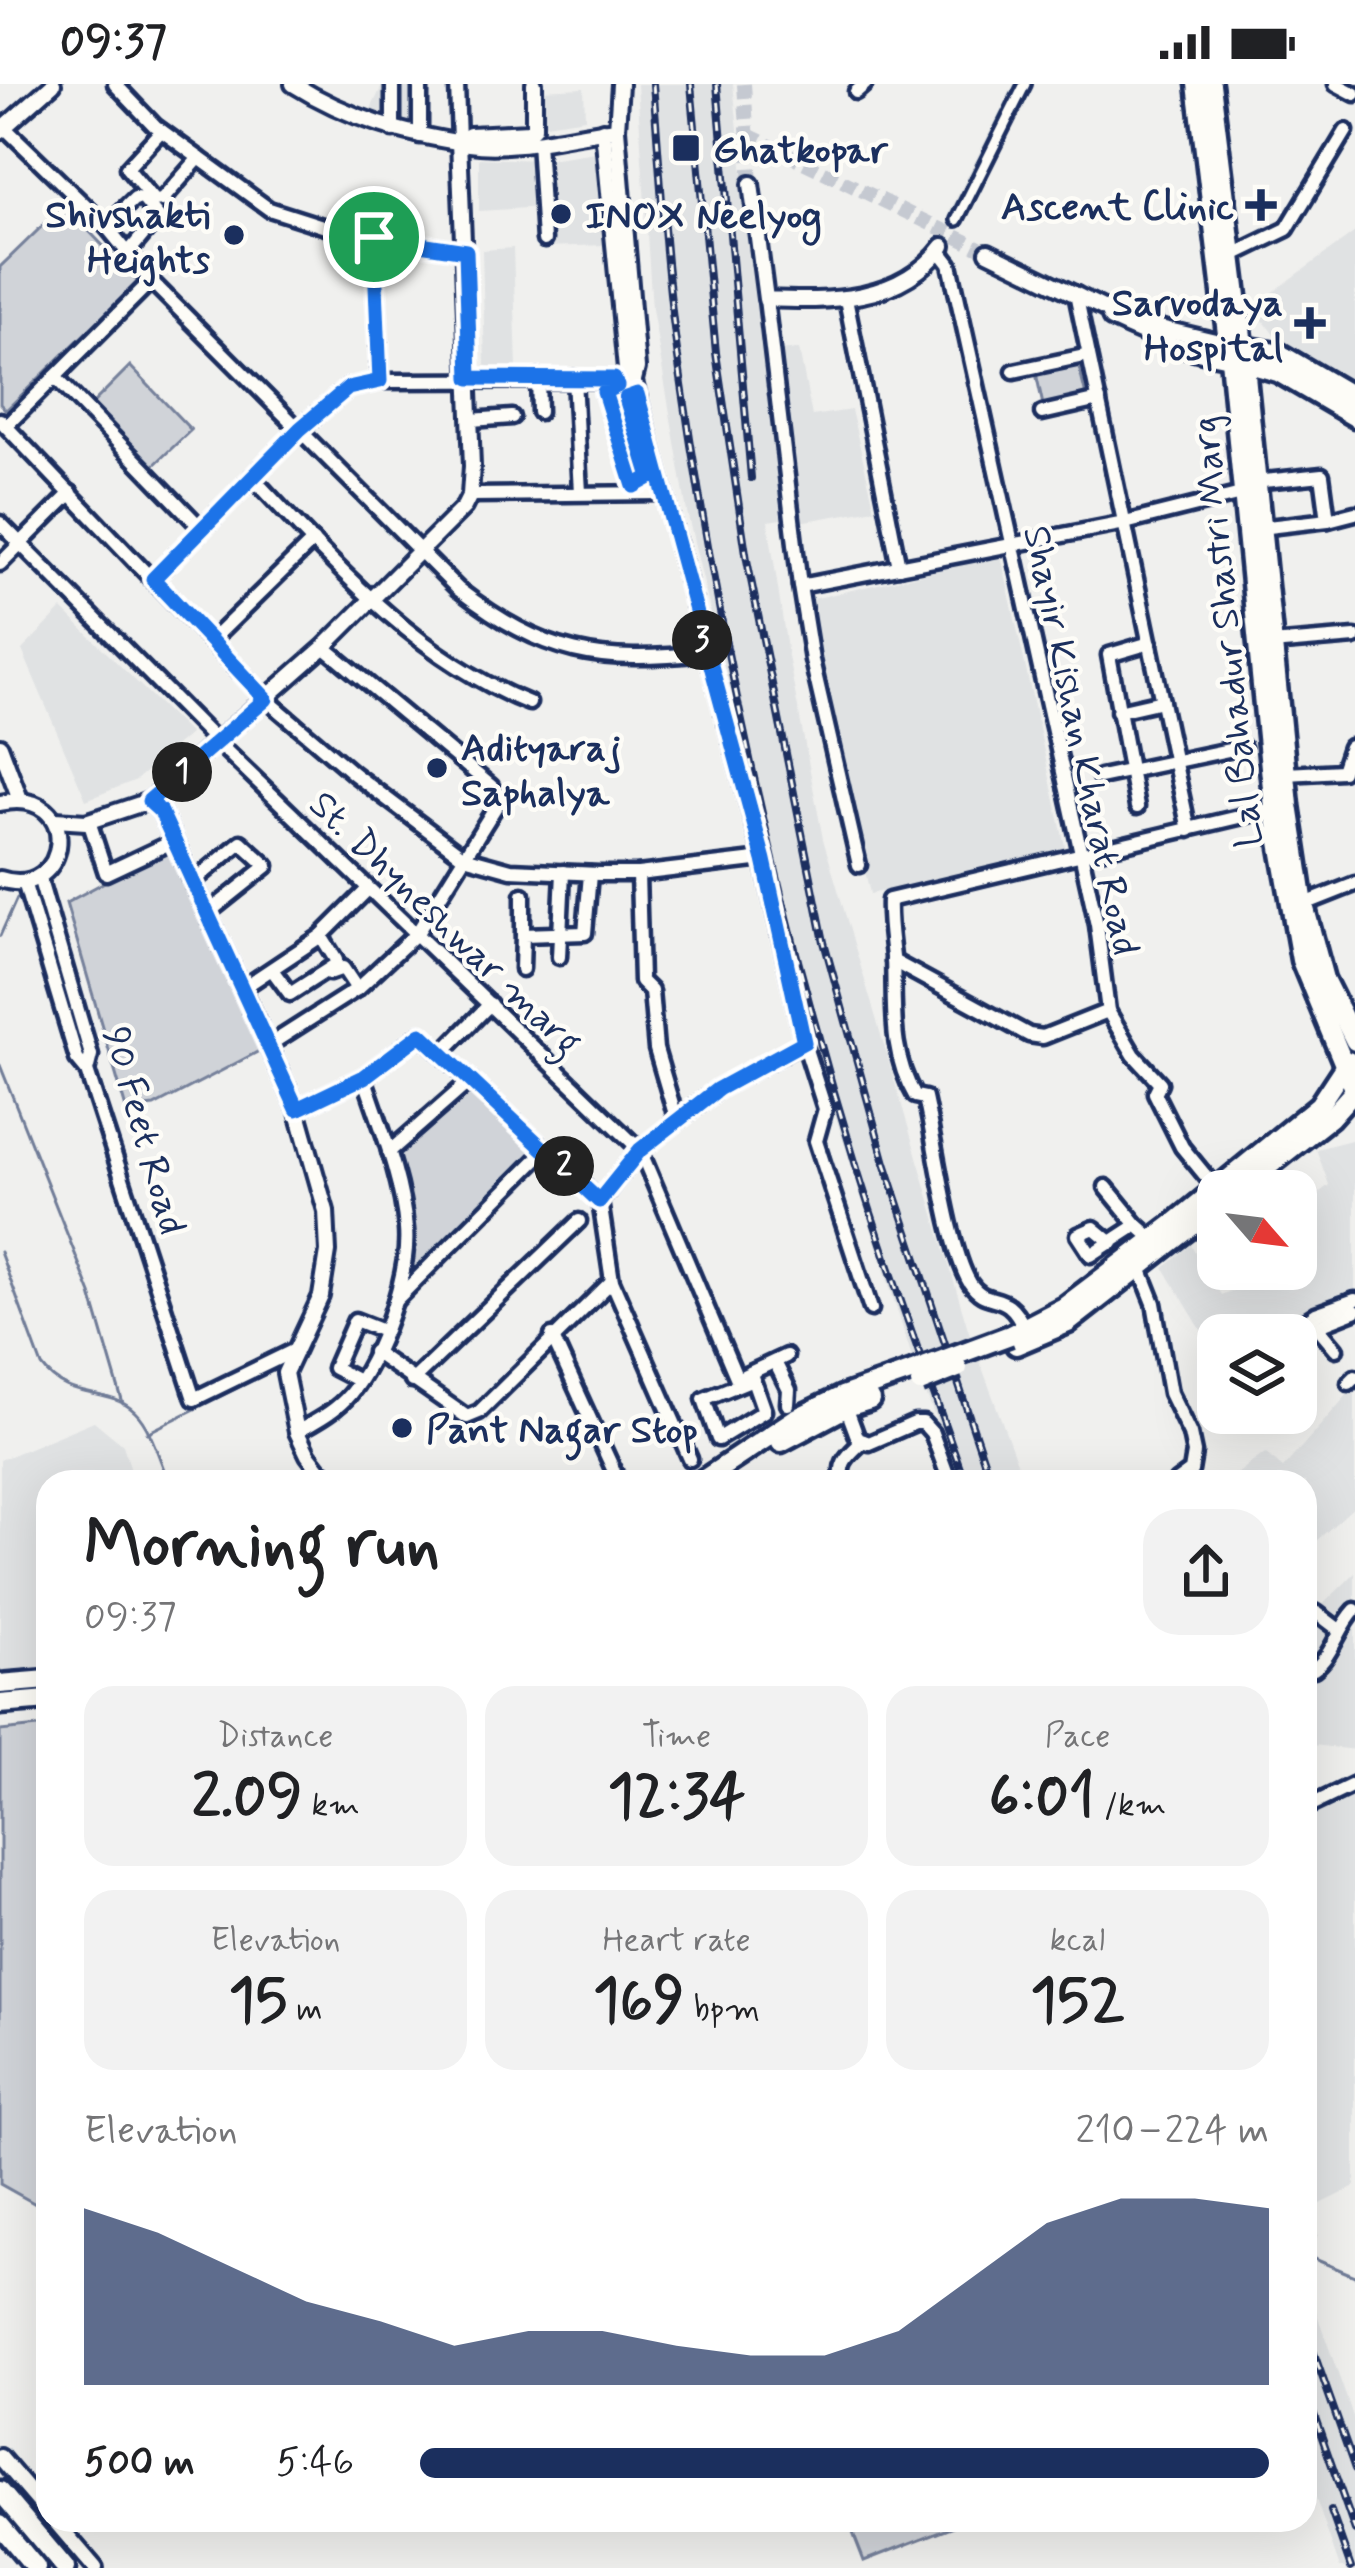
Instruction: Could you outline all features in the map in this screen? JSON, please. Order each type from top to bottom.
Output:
[{"type":"main road","name":"Lal Bahadur Shastri Marg","points":[[1197,84],[1232,256],[1236,352]]},
{"type":"main road","name":"Lal Bahadur Shastri Marg","points":[[1211,84],[1213,163],[1301,960],[1350,1058],[1355,1090]]},
{"type":"main road","points":[[1236,352],[1280,354],[1355,417]]},
{"type":"main road","points":[[1323,389],[1355,398]]},
{"type":"main road","name":"Lal Bahadur Shastri Marg","points":[[1250,488],[1259,528],[1286,774],[1281,807]]},
{"type":"main road","name":"Lal Bahadur Shastri Marg","points":[[1297,907],[1324,980],[1355,1040]]},
{"type":"main road","points":[[1251,1170],[1302,1129],[1350,1058]]},
{"type":"main road","points":[[1330,1118],[1355,1090]]},
{"type":"main road","points":[[1302,1129],[1330,1118],[1355,1120]]},
{"type":"main road","points":[[734,1470],[796,1418],[1068,1323],[1197,1214]]},
{"type":"main road","points":[[1138,1261],[1153,1239],[1176,1230]]},
{"type":"main road","points":[[694,1469],[749,1456]]},
{"type":"main road","points":[[0,1684],[36,1681]]},
{"type":"main road","points":[[0,1704],[36,1701]]},
{"type":"main road","points":[[0,2491],[65,2568]]},
{"type":"main road","points":[[0,2524],[36,2568]]},
{"type":"street","points":[[52,84],[1,127],[108,224],[152,281],[458,590],[491,615],[556,647],[597,658],[638,660],[705,653]]},
{"type":"street","points":[[115,84],[161,130],[269,209],[338,232],[466,251]]},
{"type":"street","points":[[293,84],[336,110],[420,136],[459,141],[470,135],[610,130]]},
{"type":"street","points":[[393,84],[393,130]]},
{"type":"street","points":[[419,84],[420,136]]},
{"type":"street","points":[[55,820],[87,821],[149,801],[324,647],[464,507],[470,495],[471,420],[457,84]]},
{"type":"street","points":[[533,84],[544,240]]},
{"type":"street","points":[[620,84],[610,130],[637,368],[626,388],[650,477],[636,486],[604,392],[626,388]]},
{"type":"street","points":[[957,220],[1025,84]]},
{"type":"street","points":[[1336,84],[1355,94]]},
{"type":"street","points":[[161,130],[127,168],[154,201],[162,200],[199,158]]},
{"type":"street","points":[[1232,256],[1287,229],[1346,131]]},
{"type":"street","points":[[751,184],[800,586],[859,866]]},
{"type":"street","points":[[108,224],[140,197],[158,217],[131,251]]},
{"type":"street","points":[[374,237],[380,381]]},
{"type":"street","points":[[766,298],[846,299],[883,292],[942,248]]},
{"type":"street","name":"Shayir Kishan Kharat Road","points":[[893,961],[1029,1035],[1042,1037],[1108,1011],[1082,854],[950,264],[942,248]]},
{"type":"street","points":[[988,252],[1107,310],[1111,320],[1153,340],[1184,351],[1236,352]]},
{"type":"street","points":[[152,281],[3,423],[266,699],[354,774],[464,857],[512,869],[590,874],[638,874],[764,860]]},
{"type":"street","points":[[1076,294],[1189,830]]},
{"type":"street","points":[[846,299],[898,567]]},
{"type":"street","points":[[1014,371],[1089,355]]},
{"type":"street","points":[[55,377],[202,529]]},
{"type":"street","points":[[538,378],[539,412]]},
{"type":"street","points":[[153,579],[300,429],[348,388],[380,381],[574,378],[626,388]]},
{"type":"street","points":[[574,378],[580,493]]},
{"type":"street","points":[[626,388],[662,493],[764,860],[804,1042],[825,1109],[816,1142],[871,1309]]},
{"type":"street","points":[[1042,413],[1099,400]]},
{"type":"street","points":[[471,420],[512,417]]},
{"type":"street","points":[[800,586],[1126,523],[1250,488],[1322,475],[1328,520]]},
{"type":"street","points":[[252,477],[370,601],[493,689],[529,703]]},
{"type":"street","points":[[470,495],[662,493]]},
{"type":"street","points":[[0,564],[71,494]]},
{"type":"street","points":[[1259,528],[1355,513]]},
{"type":"street","name":"St. Dhyneshwar marg","points":[[0,523],[216,741],[640,1150],[745,1379]]},
{"type":"street","points":[[211,641],[313,542]]},
{"type":"street","points":[[1271,644],[1355,638]]},
{"type":"street","points":[[1137,807],[1109,655],[1150,643]]},
{"type":"street","points":[[268,1045],[356,987],[417,933],[495,813],[497,794],[324,647]]},
{"type":"street","points":[[1118,712],[1162,701]]},
{"type":"street","points":[[0,746],[20,799]]},
{"type":"street","points":[[1100,777],[1243,747]]},
{"type":"street","points":[[1286,774],[1342,771],[1349,747]]},
{"type":"street","points":[[0,803],[20,799],[44,808],[55,820],[59,844],[56,857],[31,880],[0,879]]},
{"type":"street","points":[[149,801],[161,812],[297,1109],[326,1211],[328,1252],[321,1296],[285,1373],[297,1432],[320,1470]]},
{"type":"street","points":[[1010,1340],[1015,1309],[1005,1300],[985,1297],[967,1277],[925,1098],[915,1096],[904,1077],[891,1011],[889,900],[1281,807]]},
{"type":"street","points":[[87,821],[106,872],[174,841]]},
{"type":"street","points":[[59,844],[87,821]]},
{"type":"street","points":[[194,881],[241,842],[268,866],[208,913]]},
{"type":"street","points":[[560,956],[562,872]]},
{"type":"street","points":[[523,935],[586,930],[590,874]]},
{"type":"street","points":[[638,874],[641,981],[652,991],[656,1049],[677,1121]]},
{"type":"street","name":"90 Feet Road","points":[[31,880],[91,1055],[87,1071],[194,1399],[293,1351]]},
{"type":"street","points":[[1297,907],[1355,884]]},
{"type":"street","points":[[243,988],[323,940],[368,889]]},
{"type":"street","points":[[521,969],[523,896]]},
{"type":"street","points":[[274,973],[290,994],[334,965],[336,960],[323,940]]},
{"type":"street","points":[[306,1019],[293,994],[338,967],[356,987]]},
{"type":"street","points":[[442,1053],[490,1004]]},
{"type":"street","points":[[1108,1011],[1134,1055],[1160,1083],[1155,1093],[1182,1147],[1202,1170]]},
{"type":"street","points":[[297,1109],[364,1077],[421,1034],[442,1053],[599,1201],[612,1281],[694,1469]]},
{"type":"street","points":[[599,1201],[640,1150],[718,1089],[804,1042]]},
{"type":"street","points":[[356,1379],[394,1301],[407,1236],[389,1152],[364,1077]]},
{"type":"street","points":[[389,1152],[471,1080]]},
{"type":"street","points":[[394,1301],[548,1150]]},
{"type":"street","points":[[1106,1187],[1153,1239]]},
{"type":"street","points":[[412,1381],[579,1221]]},
{"type":"street","points":[[1112,1243],[1137,1226]]},
{"type":"street","points":[[1138,1261],[1154,1303],[1170,1393],[1194,1453],[1191,1470]]},
{"type":"street","points":[[374,1352],[467,1417],[479,1412],[612,1281]]},
{"type":"street","points":[[1317,1320],[1355,1300]]},
{"type":"street","points":[[1317,1321],[1355,1311]]},
{"type":"street","points":[[356,1379],[334,1366],[356,1320],[380,1329]]},
{"type":"street","points":[[1317,1326],[1336,1349]]},
{"type":"street","points":[[297,1432],[334,1410],[374,1352],[380,1329]]},
{"type":"street","points":[[552,1336],[613,1470]]},
{"type":"street","points":[[745,1379],[764,1411],[718,1439],[703,1404],[722,1392],[725,1384],[745,1379],[780,1359],[790,1390],[788,1404]]},
{"type":"street","points":[[844,1402],[858,1439],[869,1443],[923,1423],[936,1441],[946,1470]]},
{"type":"street","points":[[840,1470],[862,1441]]},
{"type":"street","points":[[1317,1667],[1326,1660],[1338,1629],[1355,1610]]},
{"type":"street","points":[[1317,1614],[1338,1629]]},
{"type":"street","points":[[1317,1802],[1355,1784]]},
{"type":"street","points":[[0,2457],[36,2499]]},
{"type":"street","points":[[64,2532],[95,2568]]},
{"type":"shaded area","points":[[383,84],[421,84],[422,127],[369,113]]},
{"type":"shaded area","points":[[637,84],[733,84],[781,519],[768,521],[823,839],[968,1329],[1020,1470],[955,1470],[913,1360],[812,1042],[687,512],[652,309]]},
{"type":"shaded area","points":[[1014,84],[1032,84],[965,220],[949,213]]},
{"type":"shaded area","points":[[584,88],[585,118],[540,125],[539,90]]},
{"type":"shaded area","points":[[602,151],[608,245],[544,247],[542,207],[479,211],[479,158],[542,160]]},
{"type":"shaded area","points":[[64,205],[138,282],[6,410],[0,404],[0,267]]},
{"type":"shaded area","name":"Sarvodaya Hospital","points":[[1355,232],[1355,384],[1278,340],[1253,307]]},
{"type":"shaded area","points":[[513,248],[517,368],[489,368],[485,365],[482,250]]},
{"type":"shaded area","points":[[799,349],[812,416],[851,410],[875,509],[800,522],[779,351]]},
{"type":"shaded area","points":[[1078,363],[1086,396],[1043,405],[1036,373]]},
{"type":"shaded area","points":[[130,366],[191,430],[151,468],[91,405]]},
{"type":"shaded area","points":[[1001,556],[1066,851],[870,894],[808,600]]},
{"type":"shaded area","points":[[62,609],[190,734],[136,780],[86,800],[22,650]]},
{"type":"shaded area","points":[[171,846],[263,1049],[154,1106],[126,1109],[66,903]]},
{"type":"shaded area","points":[[472,1090],[539,1150],[405,1284],[412,1238],[397,1156]]},
{"type":"shaded area","points":[[1355,1139],[1355,1290],[1309,1306],[1300,1314],[1197,1314],[1197,1323],[1164,1268],[1191,1245],[1197,1255],[1197,1290],[1218,1290],[1221,1295],[1233,1290],[1317,1290],[1317,1194],[1329,1185],[1316,1149]]},
{"type":"shaded area","points":[[1355,1386],[1355,1506],[1317,1540],[1317,1470],[1242,1470],[1265,1453],[1283,1468]]},
{"type":"shaded area","points":[[94,1421],[123,1445],[131,1470],[36,1470],[36,1669],[0,1671],[0,1460]]},
{"type":"shaded area","points":[[1355,1573],[1355,1750],[1317,1745],[1317,1610]]},
{"type":"shaded area","points":[[36,1727],[36,2204],[0,2184],[0,1731]]},
{"type":"shaded area","points":[[1355,1793],[1355,2187],[1317,2206],[1317,1811]]},
{"type":"shaded area","points":[[1317,2314],[1355,2422],[1355,2568],[1340,2568],[1317,2502]]},
{"type":"shaded area","points":[[853,2532],[938,2532],[864,2561]]},
{"type":"waterway","points":[[0,936],[17,898]]},
{"type":"waterway","points":[[0,1065],[91,1294],[123,1404]]},
{"type":"waterway","points":[[0,1252],[42,1366],[64,1385],[113,1399],[135,1412],[164,1470]]},
{"type":"waterway","points":[[147,1433],[273,1370]]},
{"type":"waterway","points":[[1317,2260],[1355,2276]]},
{"type":"tunnel","points":[[744,84],[751,184]]},
{"type":"tunnel","points":[[748,135],[988,252]]},
{"type":"railway","points":[[653,84],[679,365],[712,569],[753,772],[801,973],[858,1172],[961,1470]]},
{"type":"railway","points":[[691,84],[716,353],[747,560],[824,942],[885,1163],[987,1470]]},
{"type":"railway","points":[[717,84],[751,478]]},
{"type":"railway","points":[[1317,2362],[1355,2469]]},
{"type":"railway","points":[[1317,2423],[1355,2531]]},
{"type":"railway","points":[[1331,2511],[1351,2568]]},
{"type":"place","name":"Ghatkopar","points":[[686,148]]},
{"type":"place","name":"Ascent Clinic","points":[[1261,205]]},
{"type":"place","name":"INOX Neelyog","points":[[561,214]]},
{"type":"place","name":"Shivshakti Heights","points":[[234,235]]},
{"type":"place","name":"Sarvodaya Hospital","points":[[1310,323]]},
{"type":"place","name":"Adityaraj Saphalya","points":[[437,768]]},
{"type":"place","name":"Pant Nagar Stop","points":[[402,1428]]},
{"type":"route","points":[[374,237],[466,251],[470,378],[614,379],[617,386],[604,392],[634,486],[650,477],[626,398],[637,394],[764,860],[804,1042],[718,1089],[640,1150],[599,1201],[421,1034],[364,1077],[297,1109],[161,812],[149,801],[266,699],[153,579],[300,429],[348,388],[380,381],[374,237]]}]
